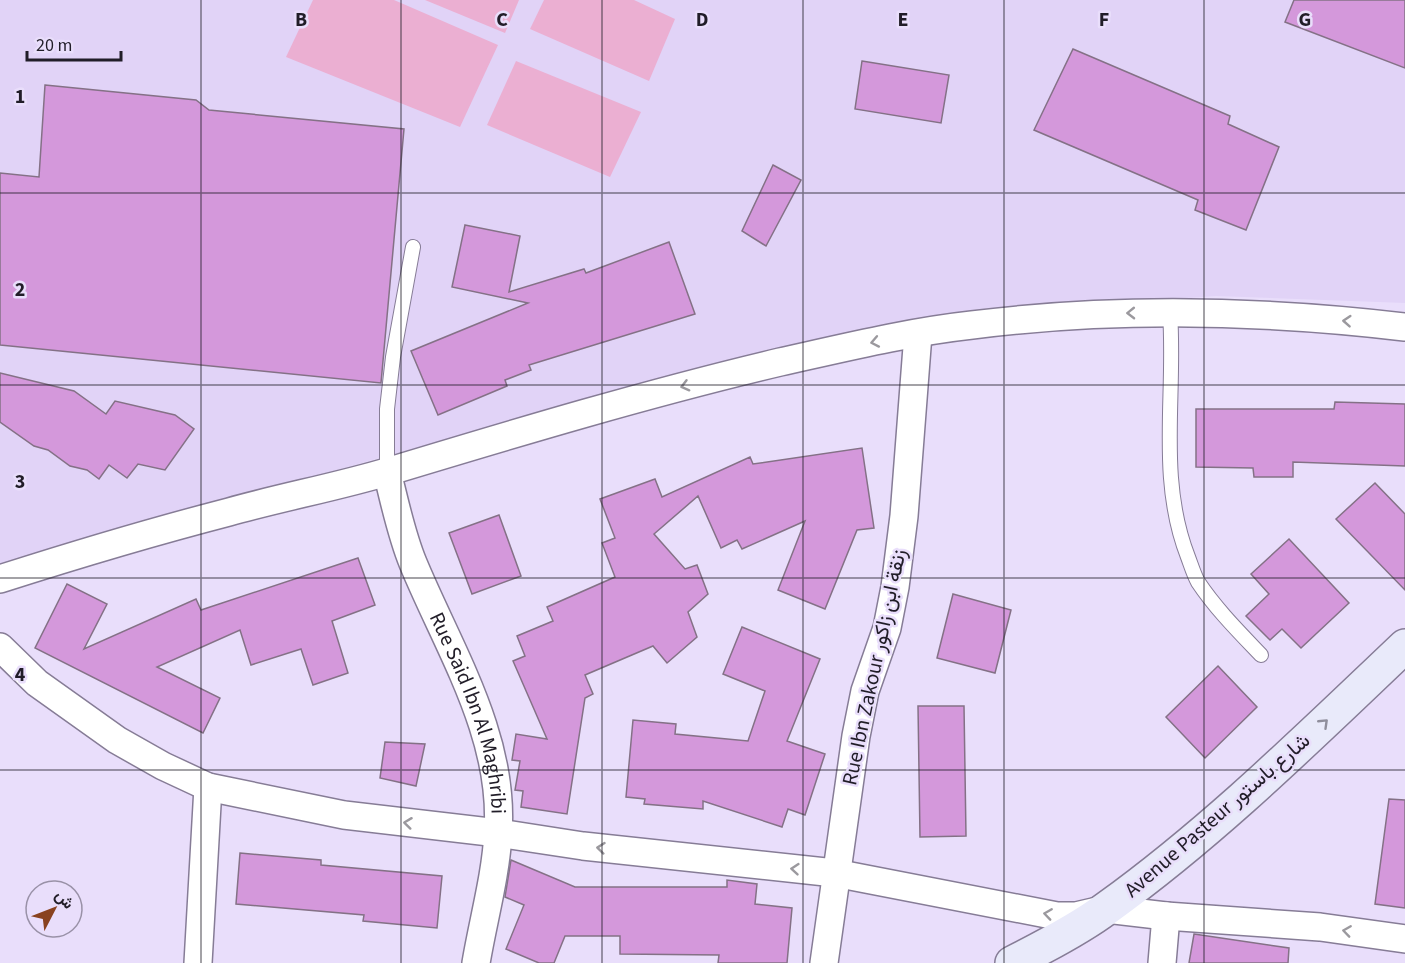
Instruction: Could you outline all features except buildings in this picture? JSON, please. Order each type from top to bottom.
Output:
[{"type":"street","points":[[0,579],[226,512],[387,472],[483,441],[728,375],[918,334],[969,325],[1066,315],[1170,313],[1352,321],[1405,327]]},
{"type":"street","name":"Rue Ibn Zakour زنقة ابن زاكور","points":[[824,963],[835,873],[865,691],[887,628],[895,587],[904,516],[918,334]]},
{"type":"street","name":"Rue Said Ibn Al Maghribi","points":[[387,472],[404,541],[482,722],[494,769],[498,833],[476,963]]},
{"type":"street","name":"Avenue Pasteur شارع باستور","points":[[1012,963],[1106,909],[1224,812],[1405,646]]},
{"type":"street","points":[[0,647],[37,683],[117,740],[163,766],[208,787],[344,815],[498,833],[583,846],[835,873],[1057,916],[1076,916],[1106,909],[1166,916],[1320,927],[1405,939]]},
{"type":"street","points":[[198,963],[208,787]]},
{"type":"street","points":[[1162,963],[1166,916]]},
{"type":"lane","points":[[387,472],[387,409],[393,357],[413,247]]},
{"type":"lane","points":[[1170,313],[1173,353],[1169,417],[1169,481],[1181,540],[1197,581],[1228,620],[1261,655]]},
{"type":"shaded area","points":[[0,0],[1405,0],[1405,303],[1216,296],[970,314],[498,425],[0,564]]},
{"type":"shaded area","points":[[313,0],[394,0],[498,45],[460,127],[286,57]]},
{"type":"shaded area","points":[[425,0],[519,0],[505,33]]},
{"type":"shaded area","points":[[544,0],[634,0],[675,19],[649,81],[530,29]]},
{"type":"shaded area","points":[[516,61],[641,112],[610,177],[487,125]]}]
